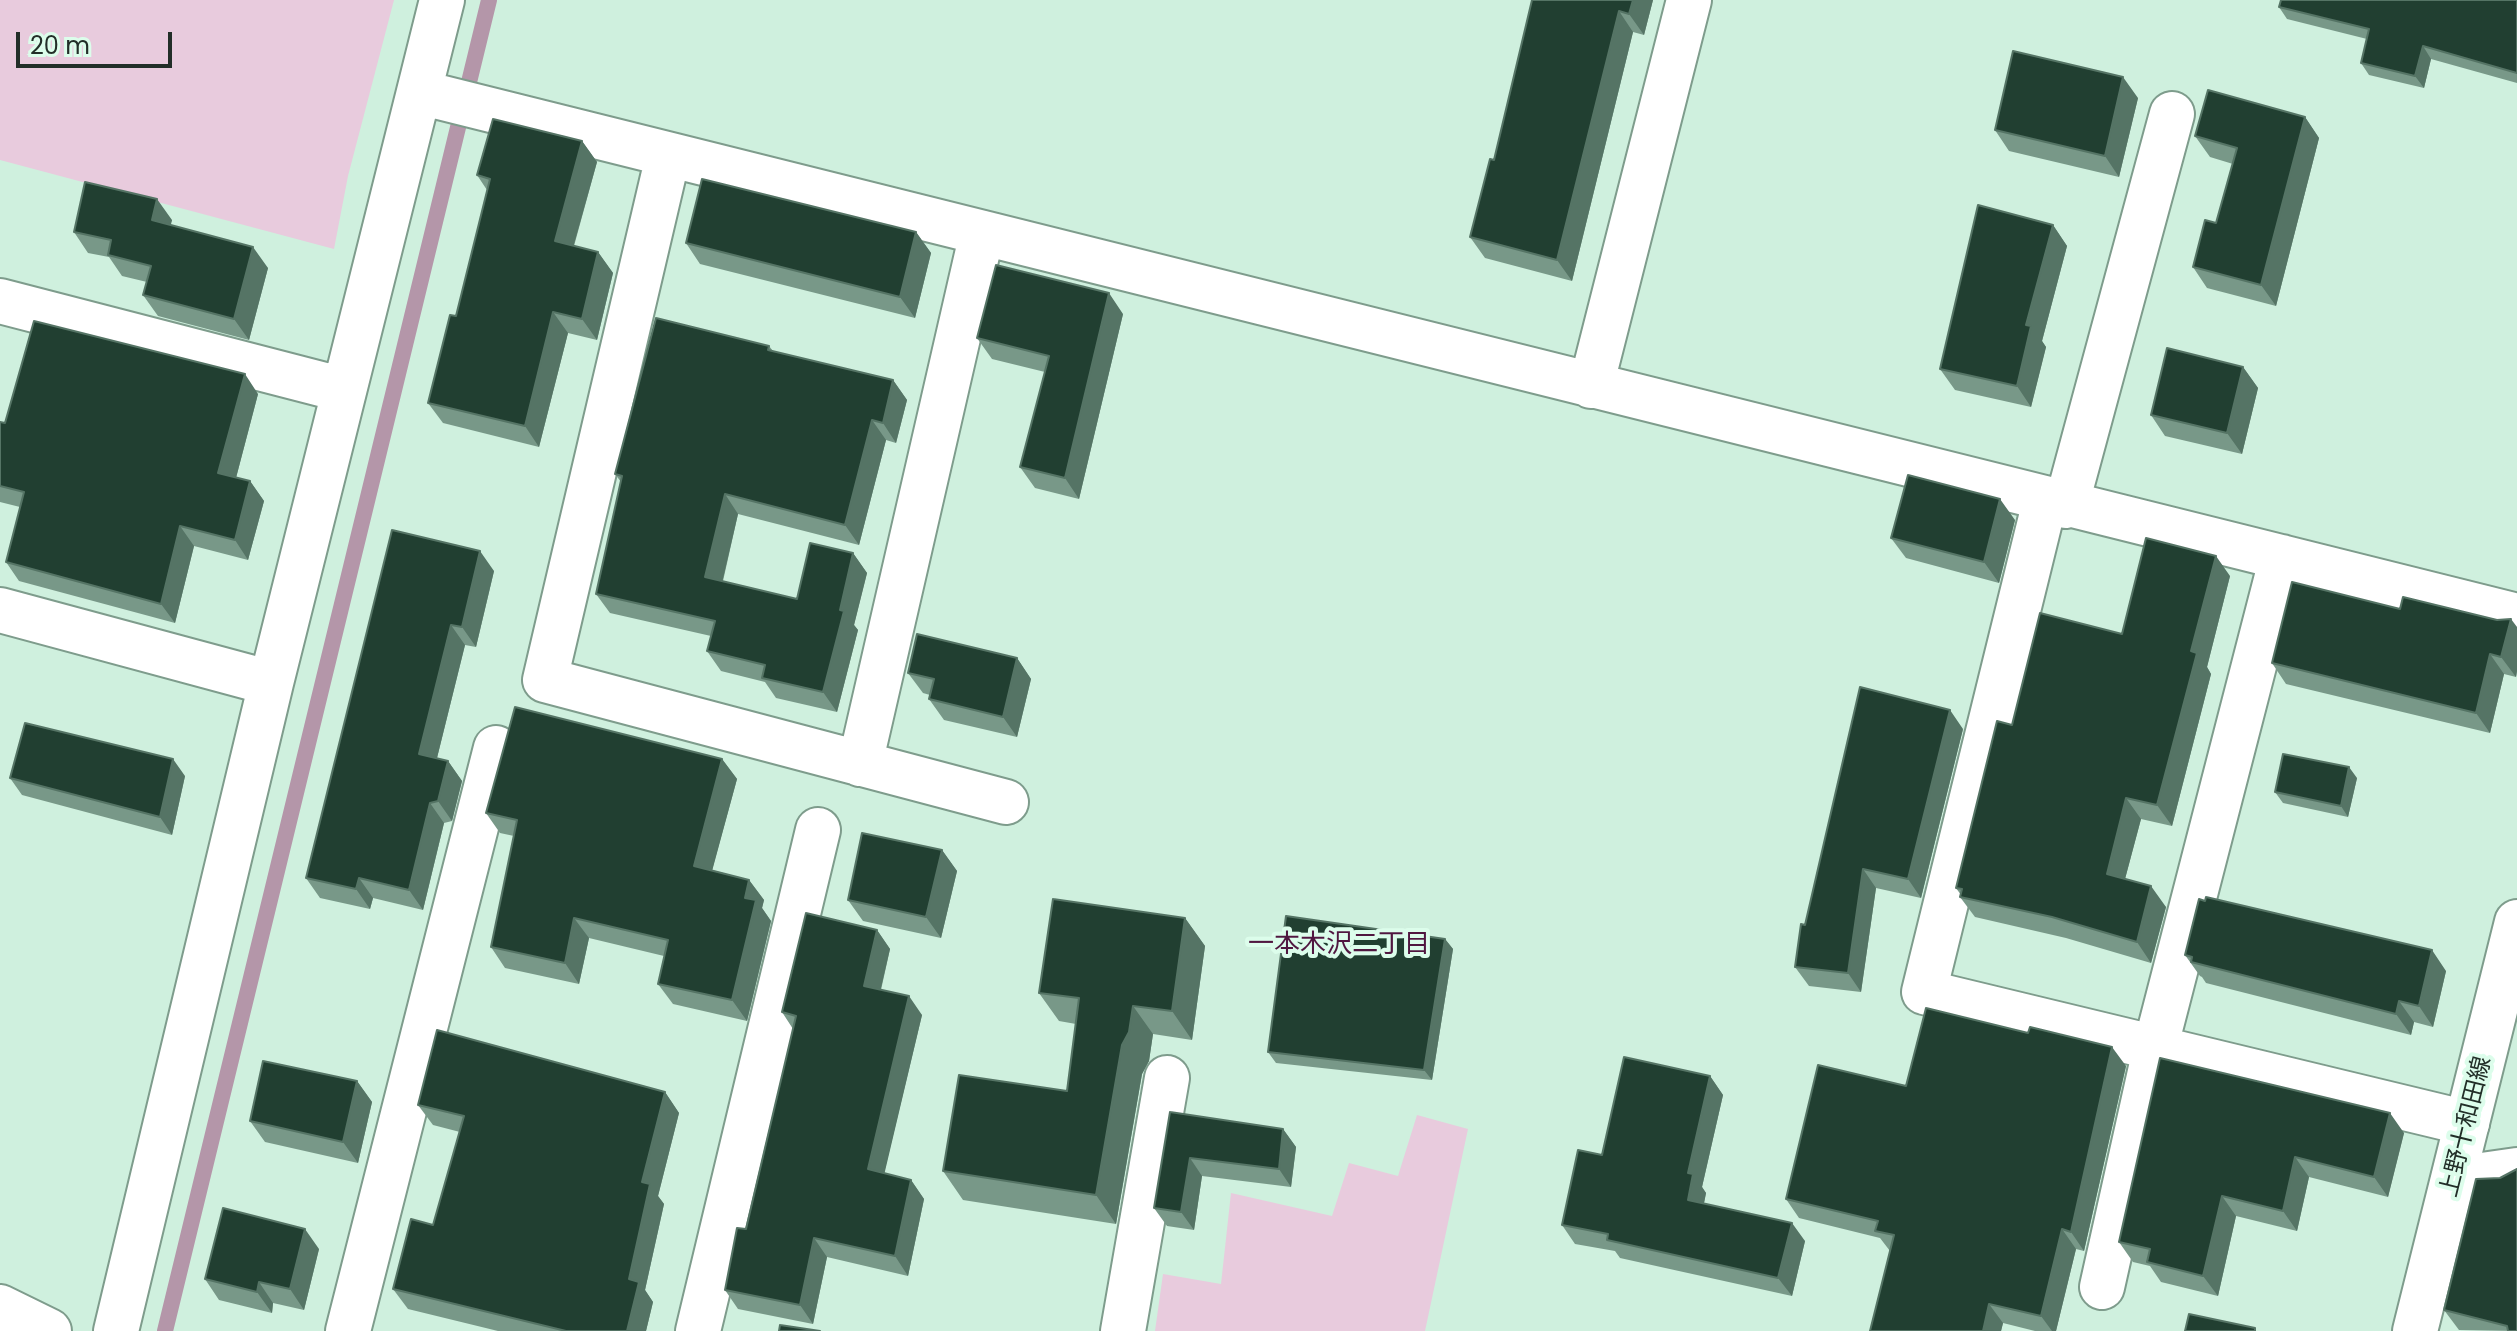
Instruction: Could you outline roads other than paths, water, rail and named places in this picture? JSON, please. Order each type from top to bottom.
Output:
[{"type":"street","points":[[116,1331],[344,390],[452,100],[442,0]]},
{"type":"street","points":[[1591,386],[1689,0]]},
{"type":"street","points":[[452,100],[2517,616]]},
{"type":"street","points":[[2172,114],[2056,503],[1924,992],[2156,1045],[2467,1123]]},
{"type":"street","points":[[668,156],[545,680],[1006,802]]},
{"type":"street","points":[[860,764],[982,233]]},
{"type":"street","points":[[0,301],[344,390]]},
{"type":"street","points":[[2102,1287],[2156,1045],[2282,557]]},
{"type":"street","points":[[0,610],[271,683]]},
{"type":"street","points":[[348,1331],[496,748]]},
{"type":"street","points":[[698,1331],[818,830]]},
{"type":"street","name":"上野十和田線","points":[[2415,1331],[2517,922]]},
{"type":"street","points":[[1123,1331],[1167,1078]]},
{"type":"street","points":[[2454,1179],[2517,1170]]},
{"type":"street","points":[[0,1307],[49,1331]]},
{"type":"waterway","points":[[165,1331],[489,0]]},
{"type":"district","name":"一本木沢二丁目","points":[[1339,945]]}]
